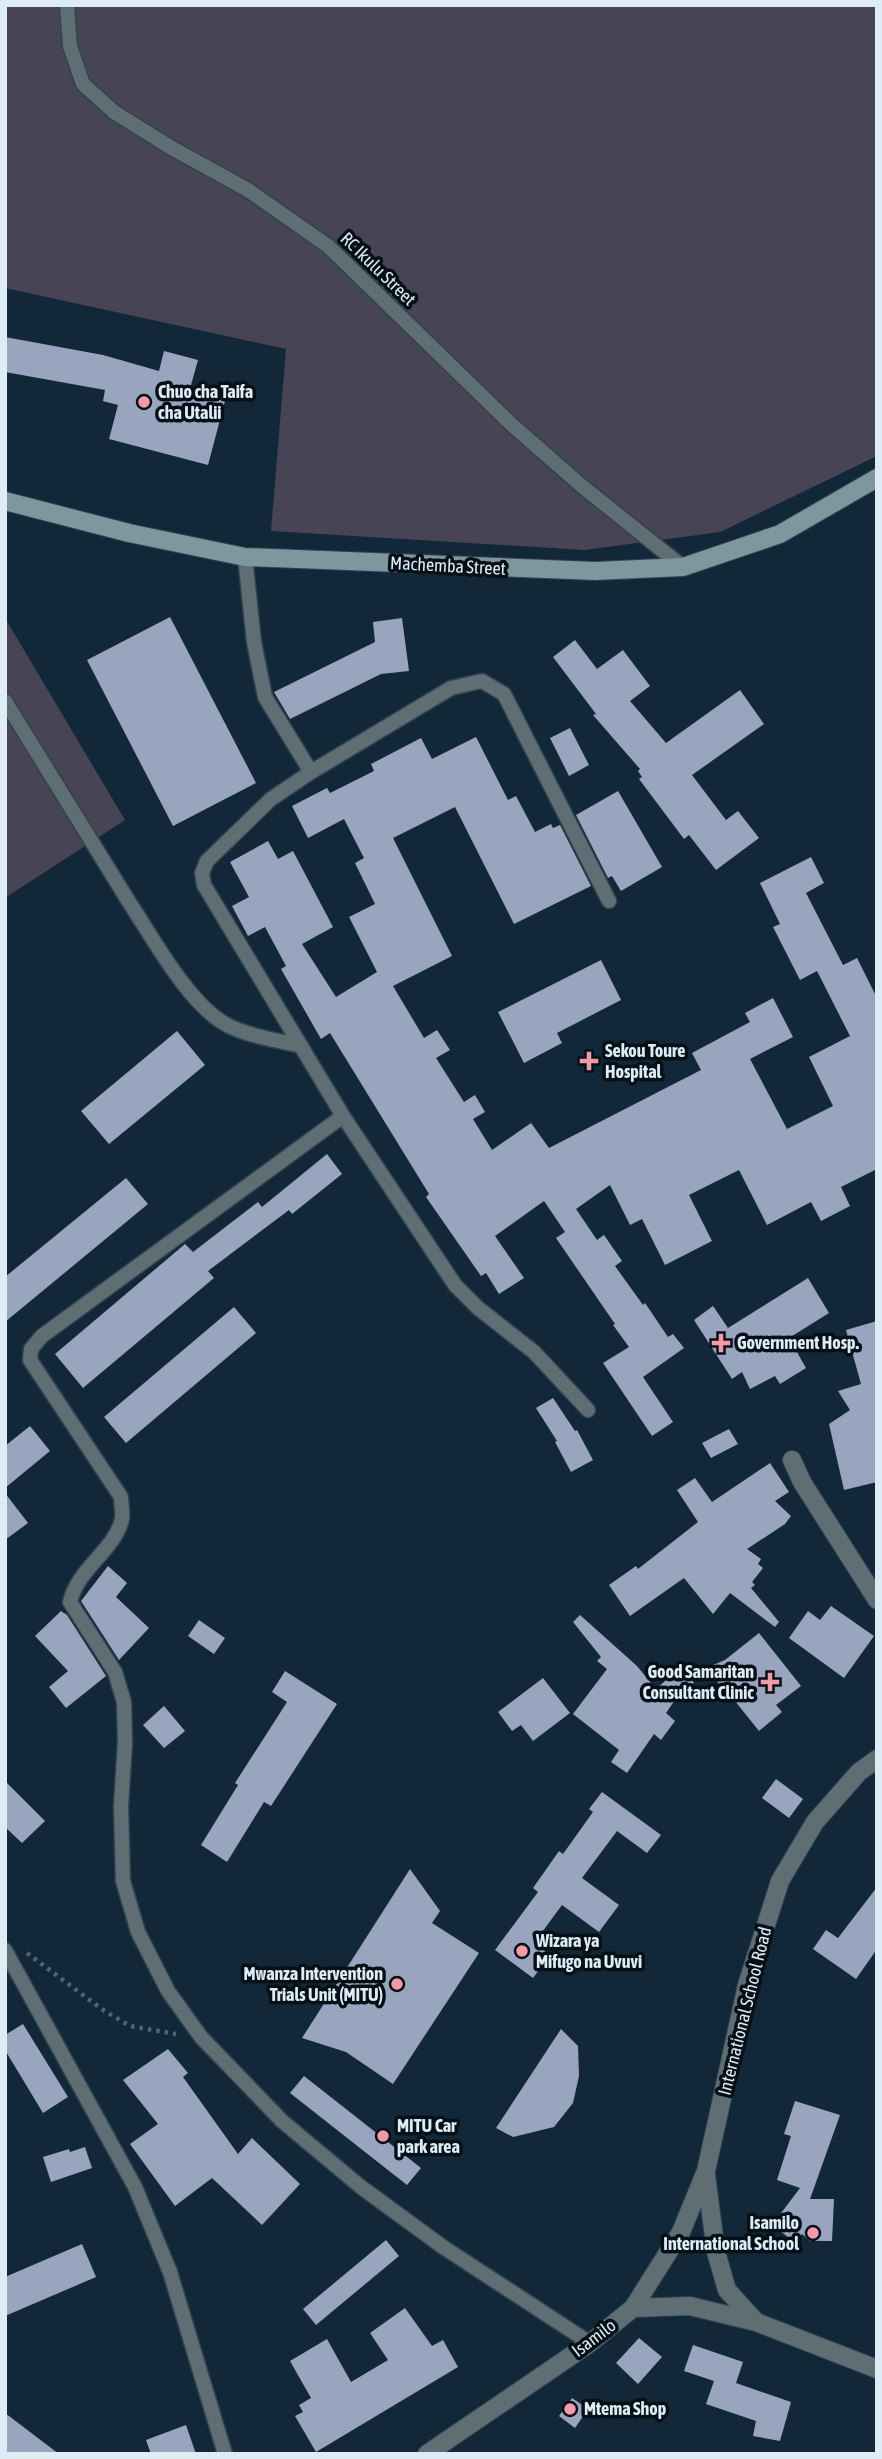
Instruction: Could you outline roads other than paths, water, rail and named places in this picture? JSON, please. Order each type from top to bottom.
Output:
[{"type":"main road","name":"Machemba Street","points":[[5,500],[129,533],[245,557],[595,572],[683,567],[780,534],[877,478]]},
{"type":"street","points":[[792,1460],[802,1482],[877,1600]]},
{"type":"street","name":"International School Road","points":[[706,2171],[747,1985],[780,1881],[815,1822],[859,1772],[877,1759]]},
{"type":"street","points":[[706,2171],[716,2252],[727,2290],[756,2322]]},
{"type":"street","name":"Isamilo","points":[[427,2454],[590,2343],[633,2308],[681,2232],[706,2171]]},
{"type":"street","points":[[633,2308],[691,2306],[756,2322],[877,2369]]},
{"type":"lane","name":"RC Ikulu Street","points":[[67,5],[70,46],[83,84],[114,112],[248,190],[328,246],[511,424],[583,487],[683,567]]},
{"type":"lane","points":[[245,557],[254,642],[265,696],[311,772]]},
{"type":"lane","points":[[587,1410],[534,1352],[478,1308],[455,1285],[343,1116],[204,885],[202,873],[207,861],[271,799],[450,688],[482,681],[504,694],[610,901]]},
{"type":"lane","points":[[5,701],[160,951],[187,988],[204,1007],[228,1026],[301,1046]]},
{"type":"lane","points":[[343,1116],[54,1328],[31,1349],[30,1360],[36,1370],[121,1497],[123,1517],[116,1534],[82,1575],[73,1591],[71,1602],[116,1672],[124,1702],[125,1742],[121,1806],[124,1881],[138,1933],[168,1991],[201,2037],[282,2122],[361,2187],[443,2247],[590,2343]]},
{"type":"lane","points":[[5,1950],[135,2187],[170,2272],[225,2454]]},
{"type":"place","name":"Chuo cha Taifa cha Utalii","points":[[144,402]]},
{"type":"place","name":"Sekou Toure Hospital","points":[[589,1061]]},
{"type":"place","name":"Government Hosp.","points":[[721,1343]]},
{"type":"place","name":"Good Samaritan Consultant Clinic","points":[[770,1682]]},
{"type":"place","name":"Wizara ya Mifugo na Uvuvi","points":[[522,1951]]},
{"type":"place","name":"Mwanza Intervention Trials Unit (MITU)","points":[[397,1984]]},
{"type":"place","name":"MITU Car park area","points":[[383,2136]]},
{"type":"place","name":"Isamilo International School","points":[[813,2233]]},
{"type":"place","name":"Mtema Shop","points":[[570,2409]]}]
